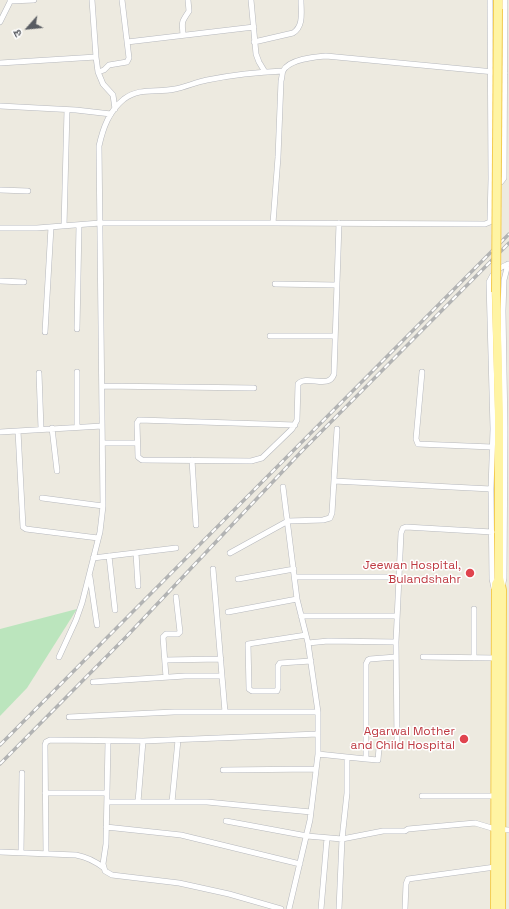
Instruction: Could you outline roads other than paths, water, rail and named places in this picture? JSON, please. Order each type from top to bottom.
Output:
[{"type":"main road","points":[[495,909],[495,867],[502,829],[495,796],[496,658],[499,590],[504,578],[496,292],[498,0]]},
{"type":"main road","points":[[499,590],[502,829],[501,909]]},
{"type":"street","points":[[0,22],[11,1],[34,0]]},
{"type":"street","points":[[92,0],[98,72],[103,84],[113,95],[115,109]]},
{"type":"street","points":[[98,72],[104,70],[109,65],[125,63],[128,61],[129,58],[122,0]]},
{"type":"street","points":[[183,36],[182,23],[189,11],[188,0]]},
{"type":"street","points":[[251,0],[256,54],[265,72]]},
{"type":"street","points":[[254,42],[293,33],[297,30],[300,27],[301,22],[301,0]]},
{"type":"street","points":[[0,228],[51,227],[100,223],[487,224],[490,219],[491,179],[490,0]]},
{"type":"street","points":[[491,179],[493,182],[501,182],[504,178],[507,130],[505,73],[507,19],[505,0]]},
{"type":"street","points":[[127,42],[254,27]]},
{"type":"street","points":[[273,223],[283,71],[290,64],[309,57],[326,56],[505,73]]},
{"type":"street","points":[[0,63],[96,57]]},
{"type":"street","points":[[59,657],[76,620],[90,573],[102,522],[103,443],[99,146],[102,130],[111,114],[124,100],[133,94],[142,91],[173,90],[206,80],[283,71]]},
{"type":"street","points":[[0,106],[111,114]]},
{"type":"street","points":[[64,226],[67,110]]},
{"type":"street","points":[[0,190],[28,191]]},
{"type":"street","points":[[295,425],[141,420],[137,423],[138,457],[142,460],[257,460],[262,458],[295,425],[297,420],[298,384],[303,381],[327,382],[333,378],[334,374],[339,223]]},
{"type":"street","points":[[77,329],[79,225]]},
{"type":"street","points":[[45,332],[51,227]]},
{"type":"street","points":[[504,578],[507,551],[507,419],[503,322],[504,280],[508,264]]},
{"type":"street","points":[[499,590],[492,579],[492,448],[489,282],[495,271],[508,264]]},
{"type":"street","points":[[0,281],[24,282]]},
{"type":"street","points":[[275,284],[336,285]]},
{"type":"street","points":[[503,322],[509,323]]},
{"type":"street","points":[[270,336],[335,336]]},
{"type":"street","points":[[77,372],[77,427]]},
{"type":"street","points":[[422,372],[416,442],[420,444],[492,448]]},
{"type":"street","points":[[39,373],[41,429]]},
{"type":"street","points":[[102,386],[254,388]]},
{"type":"street","points":[[0,432],[102,426]]},
{"type":"street","points":[[52,428],[57,472]]},
{"type":"street","points":[[230,553],[288,521],[323,520],[330,518],[332,513],[338,429]]},
{"type":"street","points":[[18,431],[24,527],[26,529],[98,538]]},
{"type":"street","points":[[103,443],[137,443]]},
{"type":"street","points":[[192,460],[196,525]]},
{"type":"street","points":[[334,481],[492,489]]},
{"type":"street","points":[[283,487],[297,599],[308,643],[318,712],[318,754],[307,836],[289,909]]},
{"type":"street","points":[[42,498],[103,506]]},
{"type":"street","points":[[318,754],[378,760],[379,748],[381,745],[393,744],[397,740],[396,642],[401,533],[403,528],[492,532]]},
{"type":"street","points":[[93,558],[176,548]]},
{"type":"street","points":[[136,553],[138,586]]},
{"type":"street","points":[[109,556],[115,610]]},
{"type":"street","points":[[213,569],[225,712]]},
{"type":"street","points":[[238,578],[294,569]]},
{"type":"street","points":[[90,573],[97,625]]},
{"type":"street","points":[[295,577],[399,577]]},
{"type":"street","points":[[166,676],[163,636],[166,634],[178,634],[180,632],[176,597]]},
{"type":"street","points":[[228,612],[297,599]]},
{"type":"street","points":[[474,609],[474,658]]},
{"type":"street","points":[[301,616],[397,616]]},
{"type":"street","points":[[306,635],[253,642],[248,644],[249,689],[252,691],[277,691],[278,666],[280,663],[311,661]]},
{"type":"street","points":[[308,643],[328,641],[396,642]]},
{"type":"street","points":[[423,657],[496,658]]},
{"type":"street","points":[[366,759],[366,664],[370,659],[396,658]]},
{"type":"street","points":[[165,660],[221,659]]},
{"type":"street","points":[[93,682],[166,676],[222,676]]},
{"type":"street","points":[[69,717],[174,712],[318,712]]},
{"type":"street","points":[[46,854],[45,745],[48,741],[108,742],[318,734]]},
{"type":"street","points":[[172,802],[178,740]]},
{"type":"street","points":[[138,802],[143,741]]},
{"type":"street","points":[[104,868],[108,742]]},
{"type":"street","points":[[339,909],[342,839],[347,793],[347,757]]},
{"type":"street","points":[[223,770],[316,769]]},
{"type":"street","points":[[21,853],[22,773]]},
{"type":"street","points":[[45,792],[107,793]]},
{"type":"street","points":[[422,796],[495,796]]},
{"type":"street","points":[[107,802],[207,802],[310,812]]},
{"type":"street","points":[[226,821],[307,836],[342,839],[383,831],[405,831],[408,829],[475,823],[502,829]]},
{"type":"street","points":[[106,827],[182,835],[300,864]]},
{"type":"street","points":[[321,909],[327,838]]},
{"type":"street","points":[[0,852],[76,855],[86,857],[94,860],[104,868],[105,871],[112,875],[179,883],[229,894],[281,909]]},
{"type":"street","points":[[405,909],[406,884],[408,879],[495,867]]},
{"type":"railway","points":[[0,745],[509,234]]},
{"type":"railway","points":[[0,764],[126,637],[301,452],[509,243]]},
{"type":"place","name":"Jeewan Hospital, Bulandshahr","points":[[470,573]]},
{"type":"place","name":"Agarwal Mother and Child Hospital","points":[[464,739]]}]
